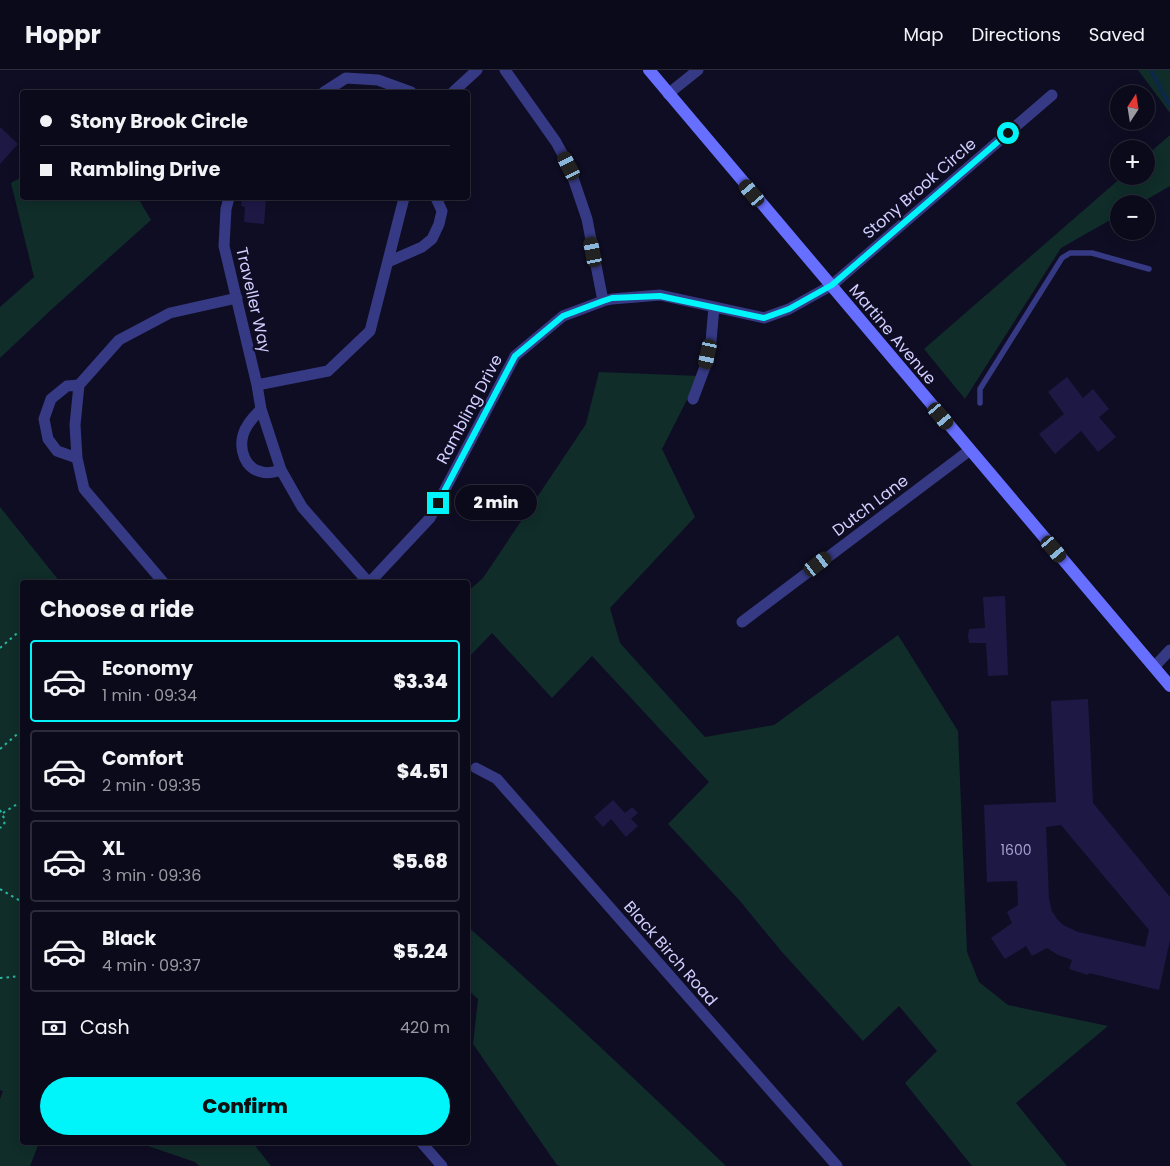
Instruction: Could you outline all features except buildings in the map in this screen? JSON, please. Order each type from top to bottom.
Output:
[{"type":"main road","name":"Martine Avenue","points":[[649,70],[1170,686]]},
{"type":"street","points":[[455,90],[477,70]]},
{"type":"street","points":[[505,70],[556,142],[569,166],[587,219],[603,301]]},
{"type":"street","points":[[668,94],[698,70]]},
{"type":"street","points":[[327,90],[346,78],[378,80],[406,90]]},
{"type":"street","name":"Stony Brook Circle","points":[[830,286],[1052,95]]},
{"type":"street","name":"Traveller Way","points":[[229,200],[226,208],[224,246],[257,385],[261,410],[281,470],[302,507],[367,580]]},
{"type":"street","points":[[257,385],[328,371],[370,332],[404,200]]},
{"type":"street","points":[[388,262],[422,247],[432,239],[442,212],[437,200]]},
{"type":"street","name":"Rambling Drive","points":[[371,580],[430,518],[515,356],[563,316],[612,298],[660,296],[764,318],[789,309],[830,286]]},
{"type":"street","points":[[160,580],[84,489],[77,458],[75,425],[79,385],[119,340],[170,313],[237,298]]},
{"type":"street","points":[[693,399],[705,367],[711,342],[714,307]]},
{"type":"street","points":[[77,458],[57,451],[48,439],[44,419],[51,399],[67,386],[79,385]]},
{"type":"street","points":[[261,410],[248,424],[243,436],[242,450],[245,460],[251,467],[261,472],[272,473],[281,470]]},
{"type":"street","name":"Dutch Lane","points":[[742,622],[970,450]]},
{"type":"street","points":[[1154,667],[1170,650]]},
{"type":"street","name":"Black Birch Road","points":[[476,768],[497,779],[837,1166]]},
{"type":"street","points":[[424,1145],[442,1166]]},
{"type":"lane","points":[[980,404],[980,389],[1062,258],[1070,253],[1092,253],[1149,269]]},
{"type":"path","points":[[0,648],[20,631]]},
{"type":"path","points":[[0,748],[20,732]]},
{"type":"path","points":[[2,813],[20,802]]},
{"type":"path","points":[[0,810],[5,820],[4,825],[0,828]]},
{"type":"path","points":[[0,888],[20,901]]},
{"type":"path","points":[[0,978],[20,976]]},
{"type":"green space","points":[[1138,70],[1170,70],[1170,113],[1155,93],[1155,85],[1149,85]]},
{"type":"green space","points":[[1170,135],[1170,186],[1154,195],[1110,195],[1110,220],[1061,248],[965,399],[924,349],[1113,185],[1155,185],[1155,148]]},
{"type":"green space","points":[[20,178],[20,200],[139,200],[151,220],[0,358],[0,307],[34,277],[11,183]]},
{"type":"green space","points":[[599,372],[699,376],[662,449],[695,517],[610,608],[620,643],[705,737],[774,725],[898,635],[958,731],[967,952],[979,982],[1008,1005],[1108,1026],[1016,1103],[1067,1166],[972,1166],[905,1083],[937,1051],[899,1006],[863,1041],[782,952],[740,901],[668,824],[709,782],[592,656],[552,698],[492,633],[470,656],[470,589],[483,578],[586,424]]},
{"type":"green space","points":[[0,507],[58,580],[20,580],[20,1145],[38,1145],[30,1166],[0,1166],[0,1099],[3,1091],[0,1090]]},
{"type":"green space","points":[[470,929],[566,1015],[726,1166],[557,1165],[473,1044],[478,999],[470,992]]},
{"type":"green space","points":[[145,1145],[255,1145],[271,1166],[199,1166],[195,1162]]},
{"type":"waterway","points":[[1151,70],[1170,106]]},
{"type":"route","points":[[438,503],[515,356],[563,316],[612,298],[660,296],[764,318],[789,309],[832,285],[1008,133]]}]
